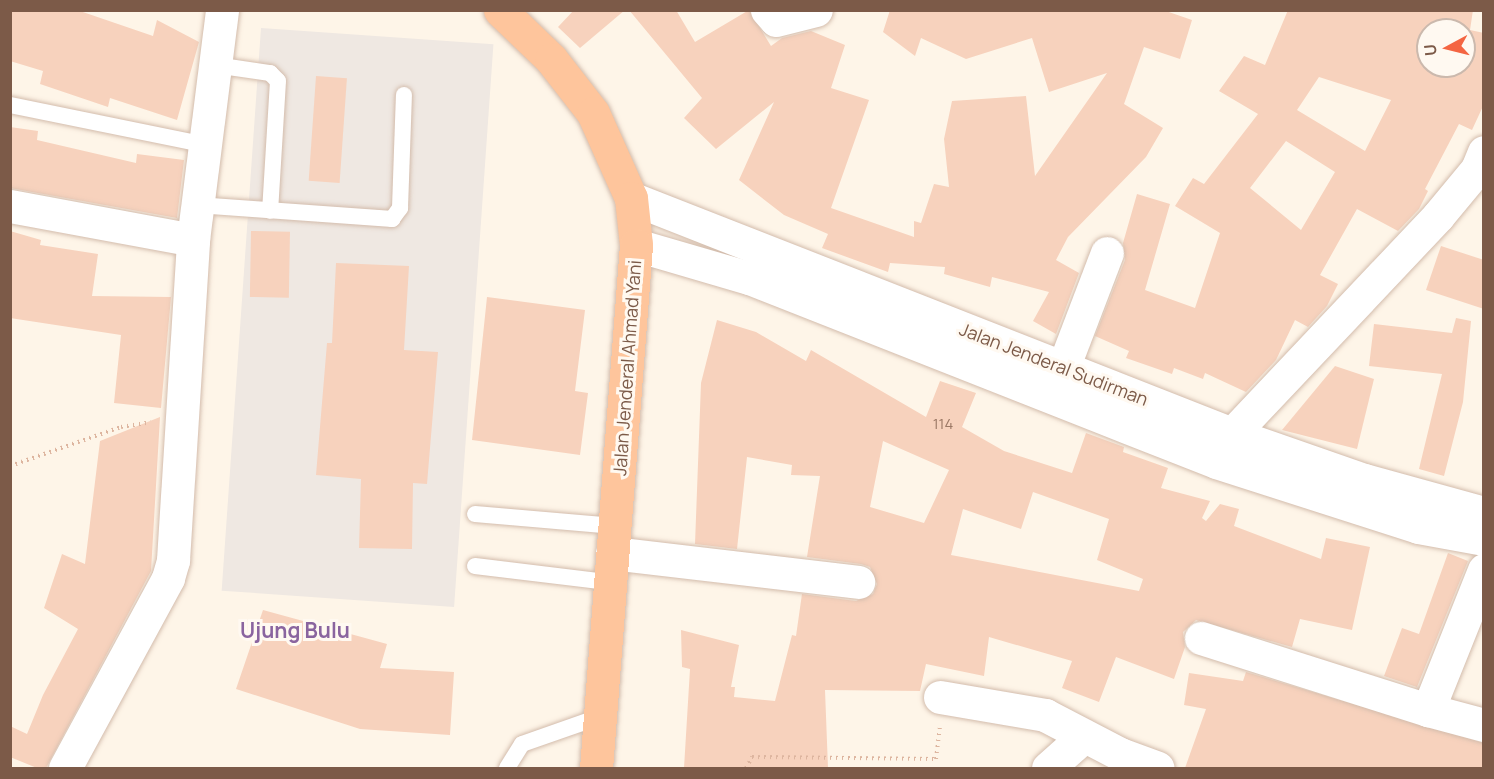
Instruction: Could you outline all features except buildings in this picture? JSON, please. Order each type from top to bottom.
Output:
[{"type":"highway","name":"Jalan Jenderal Ahmad Yani","points":[[500,10],[551,59],[592,113],[631,198],[636,245],[596,768]]},
{"type":"street","points":[[65,768],[168,578],[193,240],[222,10]]},
{"type":"street","points":[[767,10],[776,20],[816,10]]},
{"type":"street","points":[[1216,462],[1232,434],[1372,290],[1481,166]]},
{"type":"street","name":"Jalan Jenderal Sudirman","points":[[631,198],[1232,434],[1484,539]]},
{"type":"street","points":[[10,206],[193,240]]},
{"type":"street","name":"Jalan Jenderal Sudirman","points":[[636,245],[749,278],[1216,462],[1410,509],[1484,513]]},
{"type":"street","points":[[1063,368],[1107,253]]},
{"type":"street","points":[[612,554],[858,582]]},
{"type":"street","points":[[1428,710],[1484,570]]},
{"type":"street","points":[[1201,638],[1428,710],[1484,725]]},
{"type":"street","points":[[940,697],[1045,715],[1084,736],[1158,768]]},
{"type":"street","points":[[1048,768],[1084,736]]},
{"type":"lane","points":[[215,65],[270,73],[278,81],[270,211]]},
{"type":"lane","points":[[197,205],[388,220],[395,216],[399,208],[404,95]]},
{"type":"lane","points":[[10,105],[206,144]]},
{"type":"lane","points":[[475,514],[612,554]]},
{"type":"lane","points":[[475,566],[612,554]]},
{"type":"lane","points":[[507,768],[522,744],[599,717]]},
{"type":"path","points":[[10,466],[121,427],[181,418]]},
{"type":"path","points":[[746,768],[752,757],[936,759],[940,697]]},
{"type":"shaded area","points":[[261,28],[493,44],[454,607],[222,591]]},
{"type":"district","name":"Ujung Bulu","points":[[295,630]]}]
